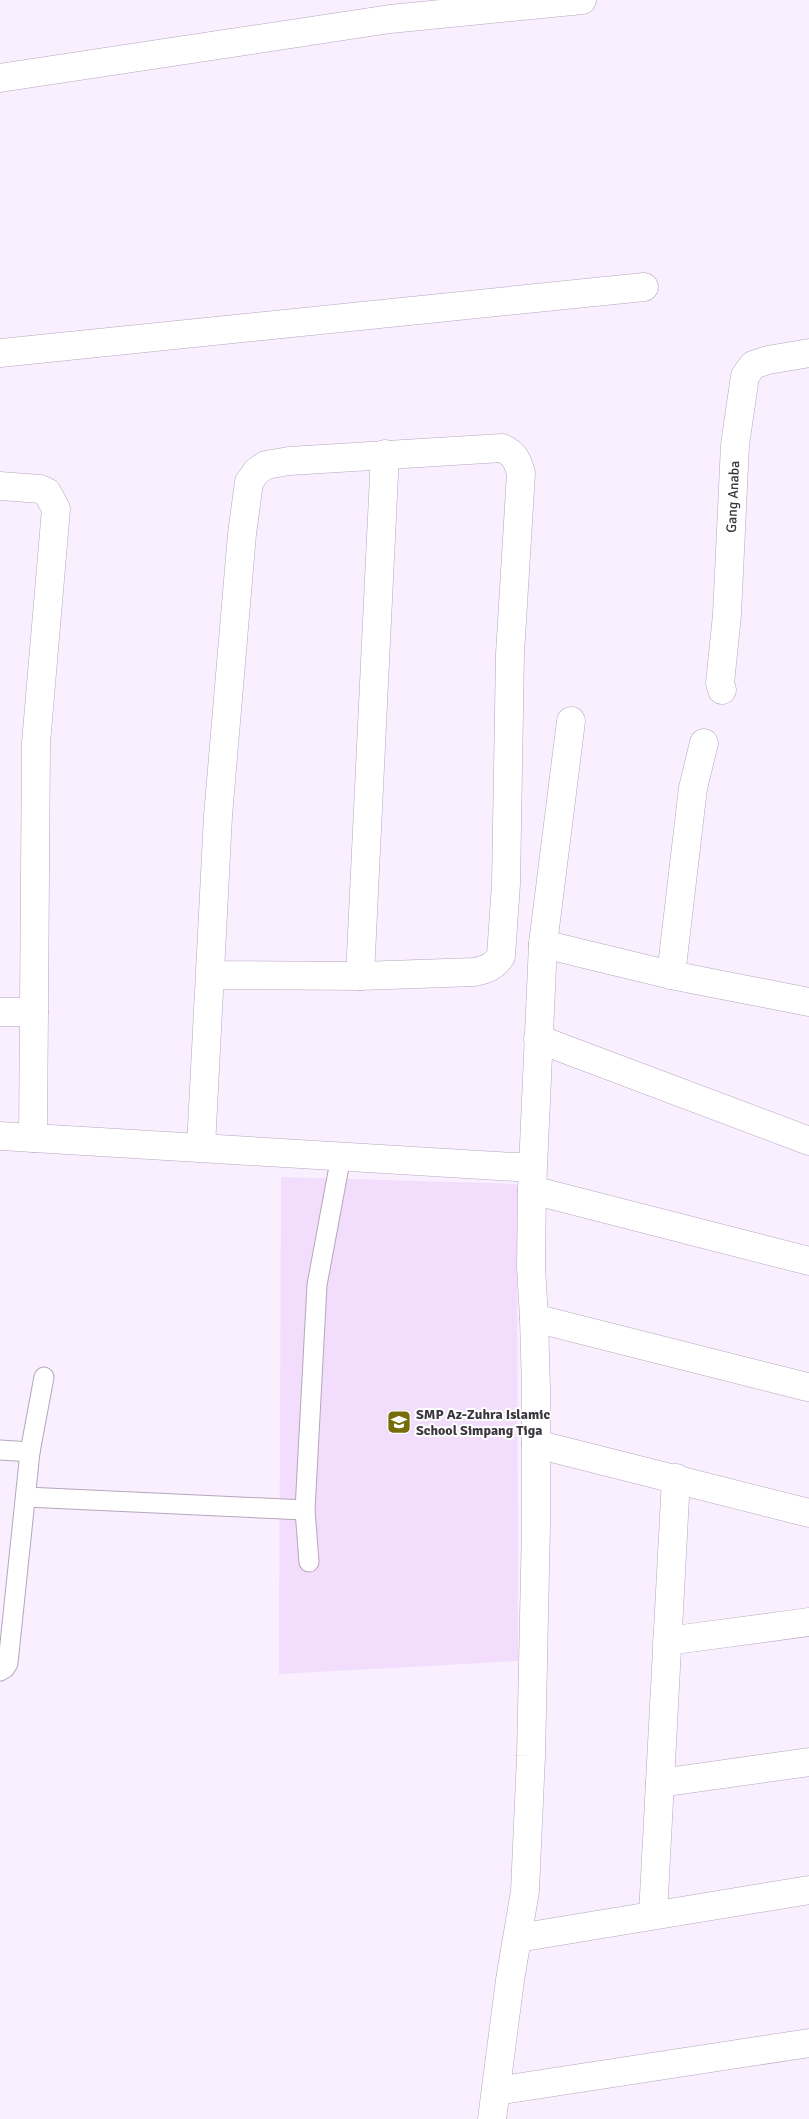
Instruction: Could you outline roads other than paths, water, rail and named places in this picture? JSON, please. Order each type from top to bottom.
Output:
[{"type":"street","points":[[0,78],[390,19],[582,0]]},
{"type":"street","points":[[0,353],[644,287]]},
{"type":"street","name":"Gang Anaba","points":[[722,690],[720,683],[727,615],[735,445],[745,376],[753,365],[768,360],[809,353]]},
{"type":"street","points":[[201,1147],[218,816],[242,534],[249,482],[257,471],[266,465],[289,460],[502,448],[510,451],[516,457],[521,473],[510,654],[504,944],[502,956],[497,963],[488,969],[475,972],[360,976],[210,975]]},
{"type":"street","points":[[360,976],[385,454]]},
{"type":"street","points":[[0,486],[40,489],[47,492],[56,509],[36,743],[33,1138]]},
{"type":"street","points":[[492,2119],[526,1891],[531,1756],[536,1444],[534,1318],[531,1267],[532,1179],[543,944],[571,721]]},
{"type":"street","points":[[671,976],[693,788],[704,743]]},
{"type":"street","points":[[543,944],[671,976],[809,1002]]},
{"type":"street","points":[[0,1012],[34,1012]]},
{"type":"street","points":[[538,1039],[809,1141]]},
{"type":"street","points":[[0,1136],[341,1156],[532,1179],[809,1261]]},
{"type":"street","points":[[534,1318],[807,1388]]},
{"type":"street","points":[[536,1444],[809,1513]]},
{"type":"street","points":[[653,1915],[676,1478]]},
{"type":"street","points":[[667,1641],[809,1622]]},
{"type":"street","points":[[660,1783],[809,1762]]},
{"type":"street","points":[[518,1938],[809,1890]]},
{"type":"street","points":[[496,2091],[809,2043]]},
{"type":"lane","points":[[309,1562],[306,1510],[317,1285],[341,1156]]},
{"type":"lane","points":[[0,1671],[8,1663],[30,1452],[44,1377]]},
{"type":"lane","points":[[0,1450],[30,1452]]},
{"type":"lane","points":[[26,1497],[306,1510]]},
{"type":"place","name":"SMP Az-Zuhra Islamic School Simpang Tiga","points":[[399,1422]]}]
